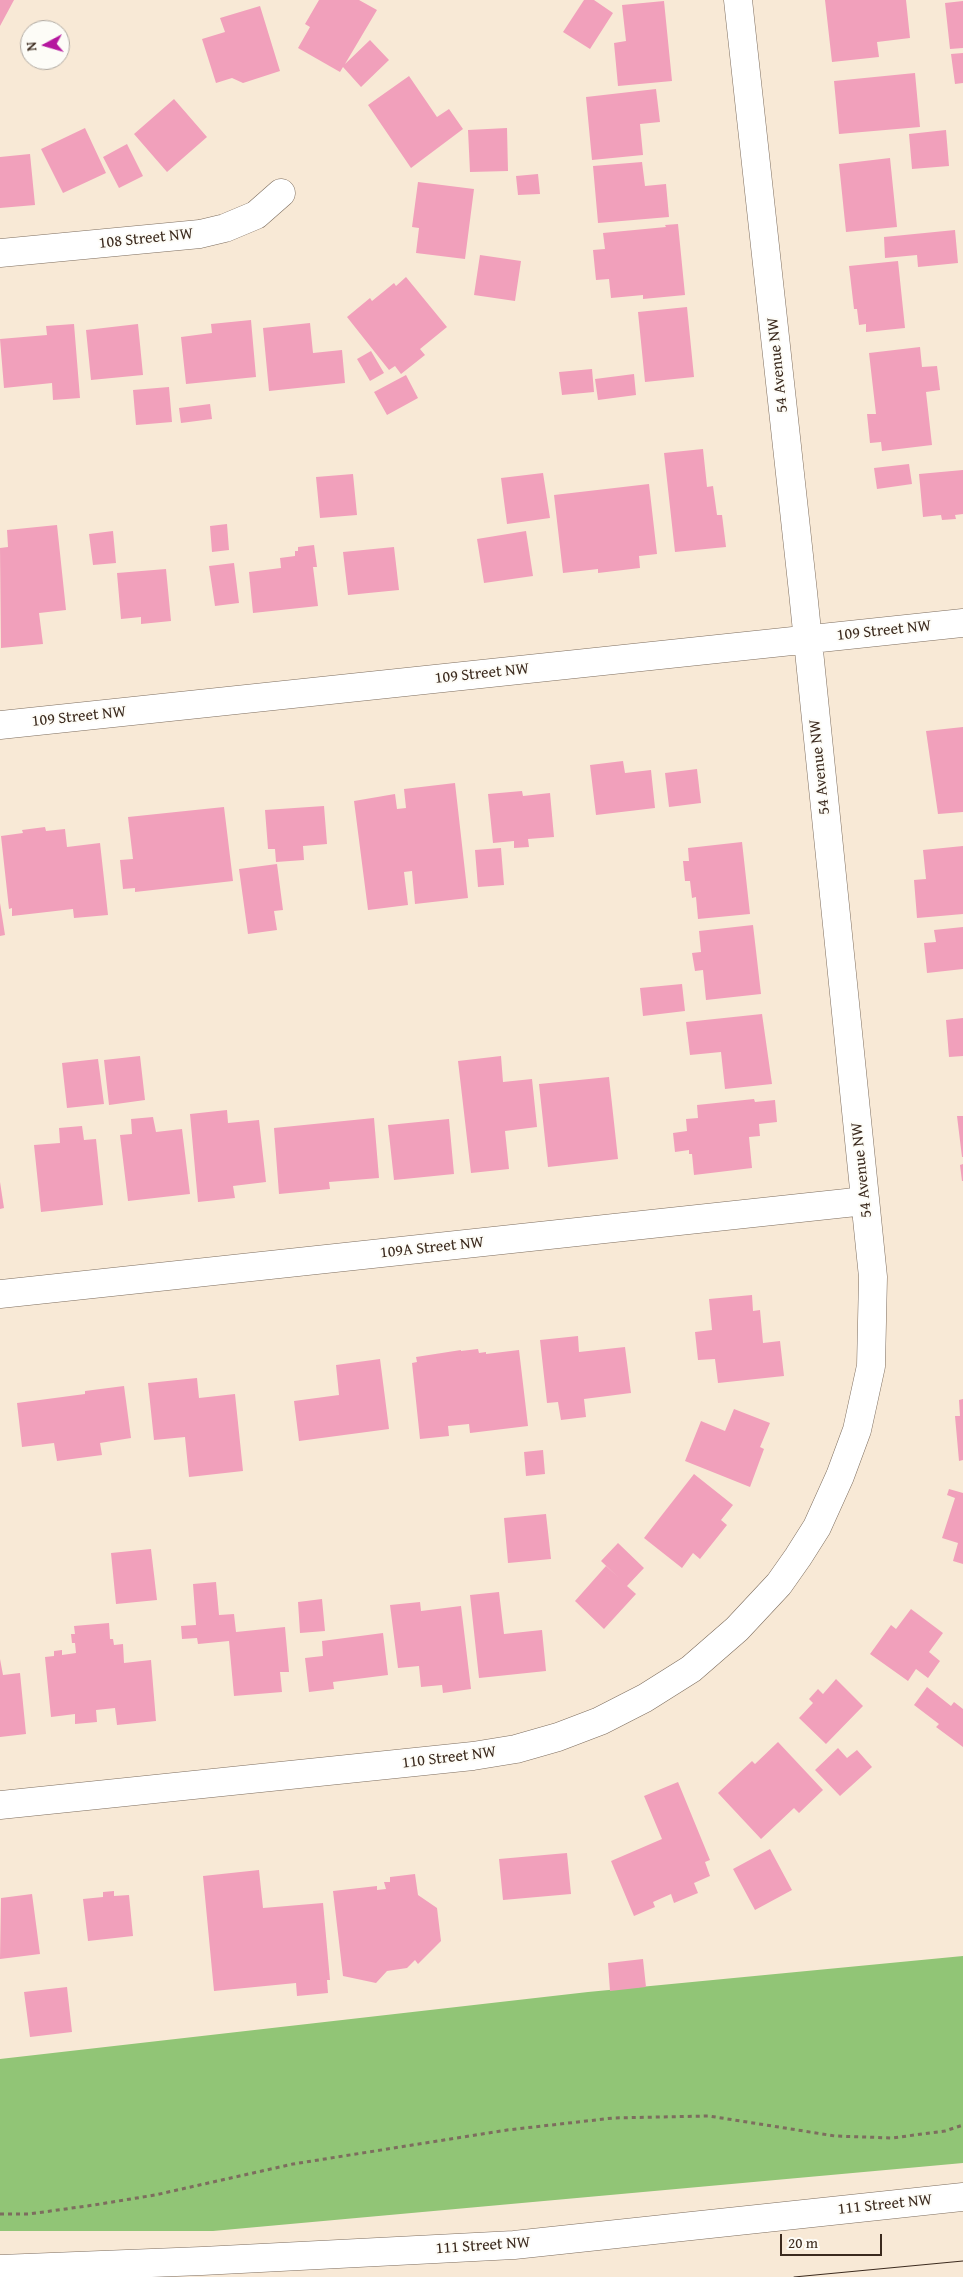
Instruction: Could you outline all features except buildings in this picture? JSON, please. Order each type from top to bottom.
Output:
[{"type":"street","name":"54 Avenue NW","points":[[738,0],[873,1277],[870,1366],[857,1430],[840,1476],[816,1527]]},
{"type":"street","name":"108 Street NW","points":[[0,254],[200,234],[225,228],[256,215],[281,193]]},
{"type":"street","name":"109 Street NW","points":[[0,725],[963,623]]},
{"type":"street","name":"109A Street NW","points":[[0,1294],[865,1201]]},
{"type":"street","name":"110 Street NW","points":[[0,1805],[473,1756],[516,1749],[558,1737],[600,1721],[645,1698],[691,1669],[737,1629],[778,1584],[816,1527]]},
{"type":"street","name":"111 Street NW","points":[[0,2269],[514,2245],[963,2197]]},
{"type":"path","points":[[0,2214],[29,2214],[94,2205],[155,2195],[293,2164],[498,2132],[613,2118],[709,2116],[835,2136],[892,2138],[945,2132],[963,2125]]},
{"type":"green space","points":[[963,1956],[963,2163],[213,2231],[0,2231],[0,2059],[588,1992]]},
{"type":"tram line","points":[[794,2277],[963,2261]]}]
